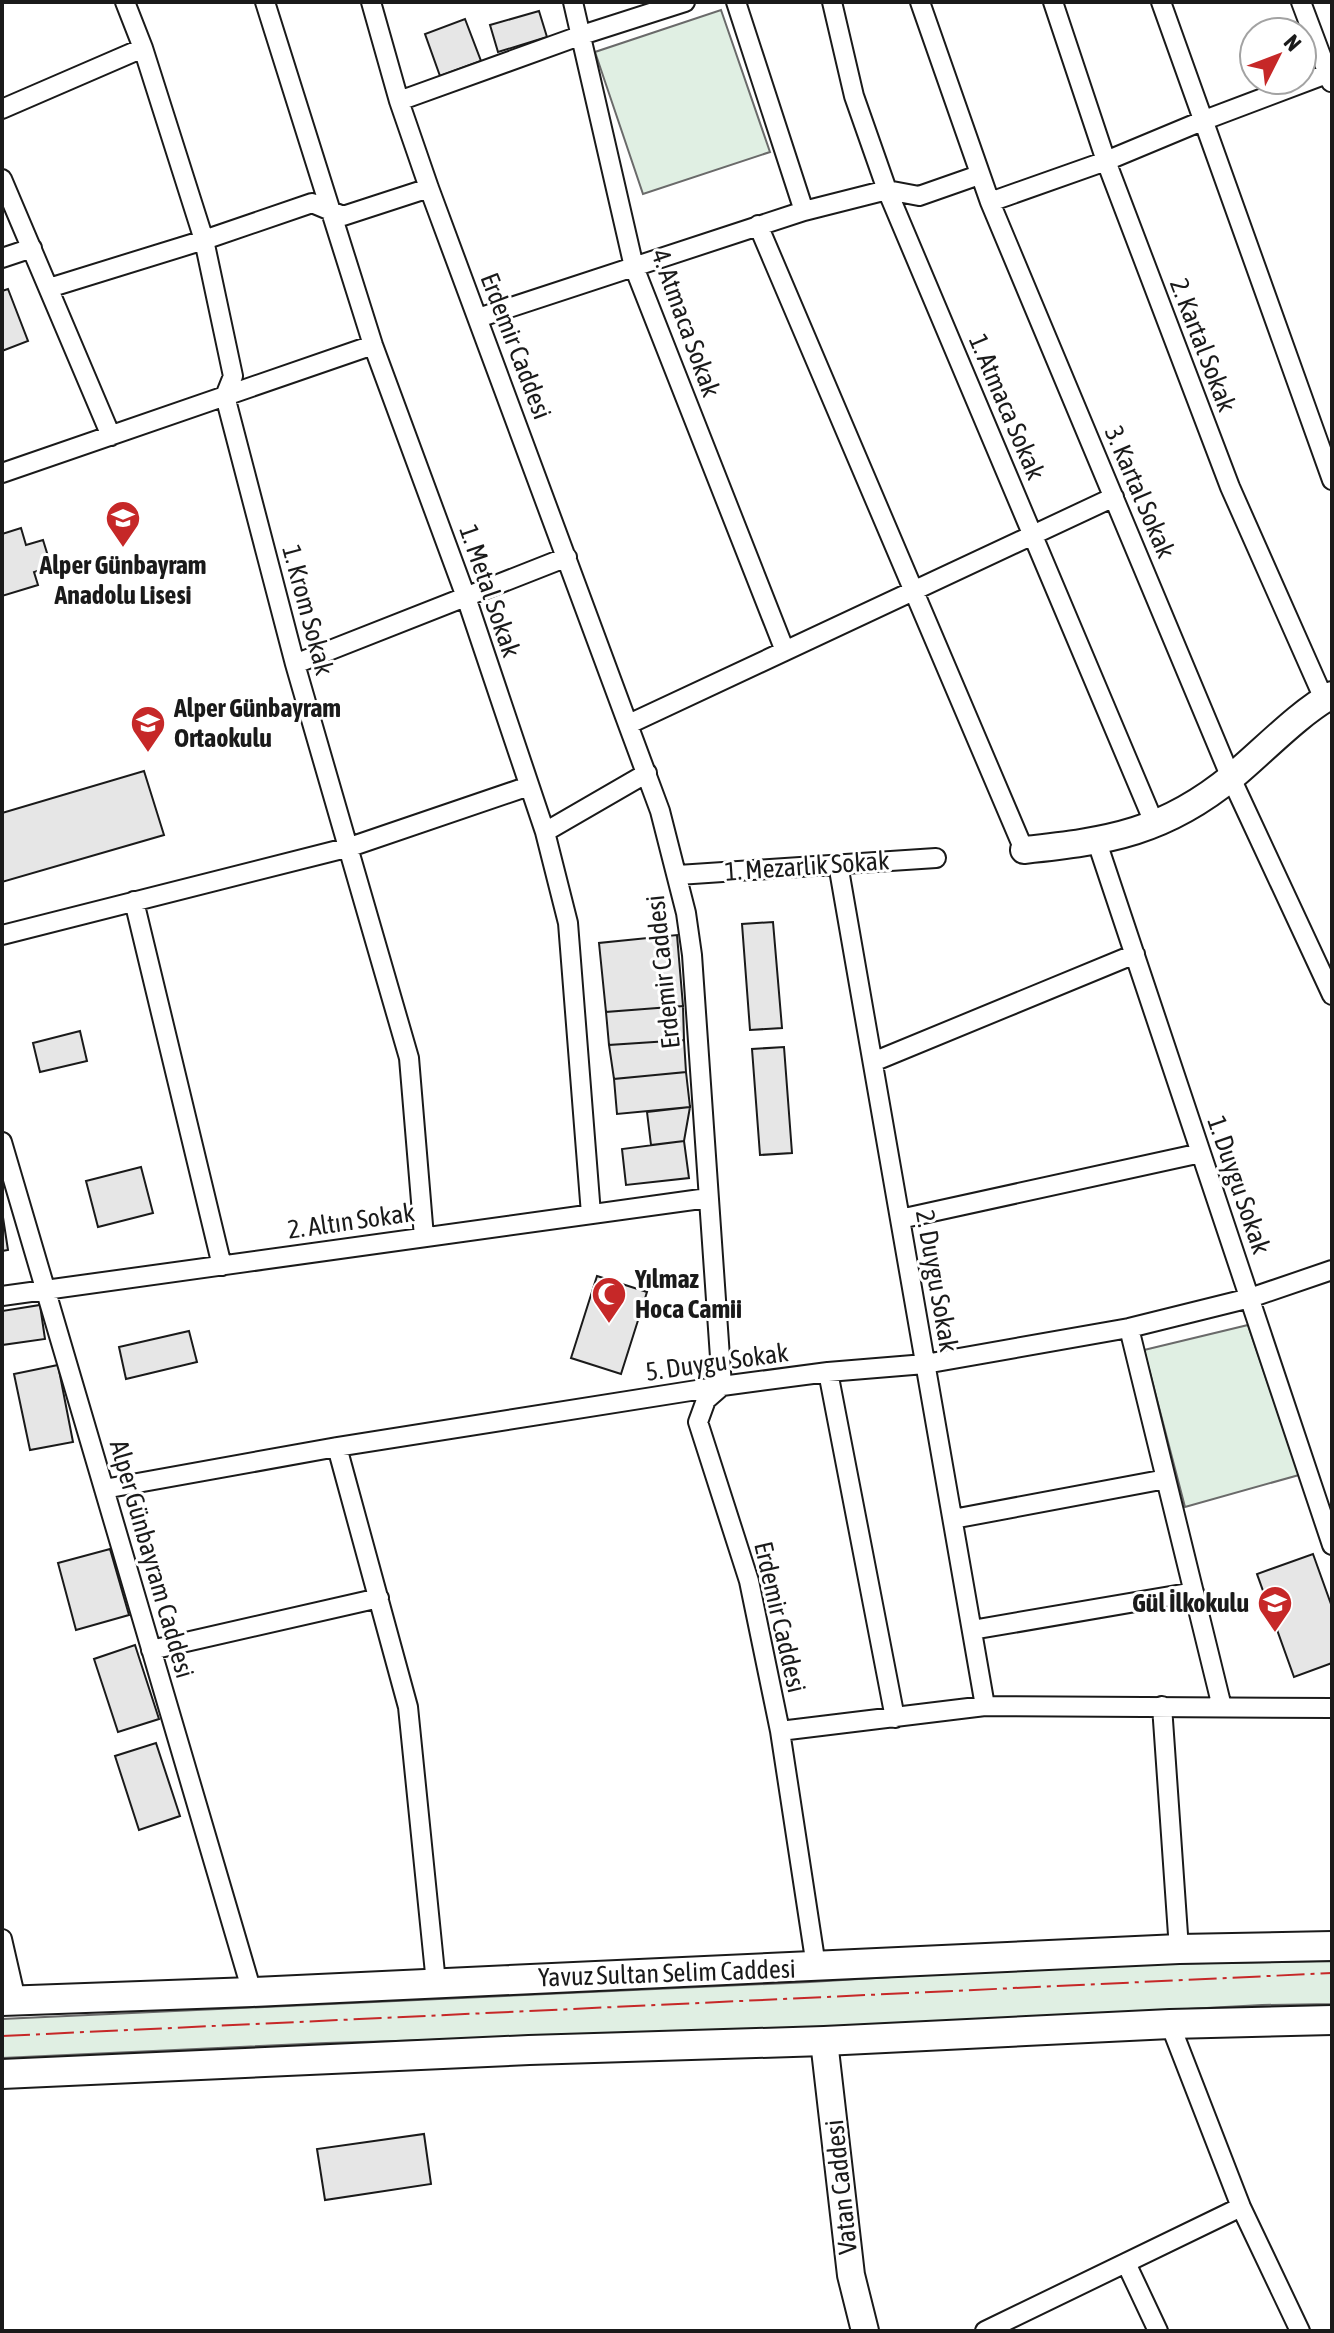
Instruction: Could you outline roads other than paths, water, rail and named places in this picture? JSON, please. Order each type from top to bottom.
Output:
[{"type":"main road","name":"Yavuz Sultan Selim Caddesi","points":[[9,2000],[252,1992],[1179,1949],[1332,1946]]},
{"type":"main road","points":[[2,2074],[529,2050],[1332,2020]]},
{"type":"street","name":"1. Krom Sokak","points":[[125,2],[143,48],[204,240],[233,376],[225,396],[295,664],[409,1058],[424,1237]]},
{"type":"street","name":"1. Metal Sokak","points":[[265,2],[373,345],[466,597],[545,832],[568,923],[591,1214]]},
{"type":"street","name":"Erdemir Caddesi","points":[[371,2],[399,101],[429,188],[647,773],[678,875],[692,955],[722,1386],[706,1400],[698,1422],[749,1581],[780,1731],[816,1966]]},
{"type":"street","name":"4. Atmaca Sokak","points":[[573,2],[634,267],[785,651]]},
{"type":"street","points":[[399,101],[582,35],[685,2]]},
{"type":"street","points":[[736,2],[804,211]]},
{"type":"street","name":"1. Atmaca Sokak","points":[[832,2],[854,96],[887,190],[1155,825]]},
{"type":"street","name":"3. Kartal Sokak","points":[[920,2],[990,202],[1231,778],[1324,956],[1332,995]]},
{"type":"street","name":"2. Kartal Sokak","points":[[1053,2],[1106,161],[1230,487],[1328,697]]},
{"type":"street","points":[[1161,2],[1332,480]]},
{"type":"street","points":[[990,202],[1106,161],[1202,121],[1331,76],[1301,2]]},
{"type":"street","points":[[2,109],[143,48]]},
{"type":"street","points":[[478,318],[804,211],[887,190],[919,196],[979,175]]},
{"type":"street","points":[[2,179],[111,436]]},
{"type":"street","points":[[49,288],[312,203],[343,216],[429,188]]},
{"type":"street","points":[[758,225],[1024,850],[1097,842],[1155,825],[1192,807],[1328,697]]},
{"type":"street","points":[[2,258],[32,248]]},
{"type":"street","points":[[2,473],[373,345]]},
{"type":"street","points":[[629,724],[1114,497]]},
{"type":"street","points":[[295,664],[567,557]]},
{"type":"street","points":[[545,832],[647,773]]},
{"type":"street","points":[[2,935],[350,847],[529,786]]},
{"type":"street","name":"1. Duygu Sokak","points":[[1097,842],[1332,1545]]},
{"type":"street","name":"1. Mezarlık Sokak","points":[[678,875],[936,858]]},
{"type":"street","name":"2. Duygu Sokak","points":[[838,864],[985,1706]]},
{"type":"street","points":[[134,901],[222,1266]]},
{"type":"street","points":[[873,1062],[1135,954]]},
{"type":"street","name":"Alper Günbayram Caddesi","points":[[2,1142],[252,1992]]},
{"type":"street","points":[[900,1219],[1201,1153]]},
{"type":"street","name":"2. Altın Sokak","points":[[2,1296],[708,1198]]},
{"type":"street","name":"5. Duygu Sokak","points":[[104,1489],[337,1447],[722,1386],[828,1372],[925,1364],[1129,1328],[1250,1298],[1332,1270]]},
{"type":"street","points":[[1129,1328],[1222,1707]]},
{"type":"street","points":[[828,1372],[895,1718]]},
{"type":"street","points":[[337,1447],[408,1707],[436,1983]]},
{"type":"street","points":[[953,1519],[1166,1479]]},
{"type":"street","points":[[972,1630],[1194,1592]]},
{"type":"street","points":[[151,1650],[379,1598]]},
{"type":"street","points":[[780,1731],[985,1706],[1332,1708]]},
{"type":"street","points":[[1162,1706],[1179,1949]]},
{"type":"street","points":[[2,1939],[9,2000]]},
{"type":"street","points":[[1170,2024],[1241,2207],[1300,2331]]},
{"type":"street","name":"Vatan Caddesi","points":[[824,2041],[851,2275],[865,2331]]},
{"type":"street","points":[[985,2331],[1241,2207]]},
{"type":"street","points":[[1126,2263],[1158,2331]]},
{"type":"place","name":"Alper Günbayram Anadolu Lisesi","points":[[123,549]]},
{"type":"place","name":"Alper Günbayram Ortaokulu","points":[[148,754]]},
{"type":"place","name":"Yılmaz Hoca Camii","points":[[609,1325]]},
{"type":"place","name":"Gül İlkokulu","points":[[1275,1634]]}]
